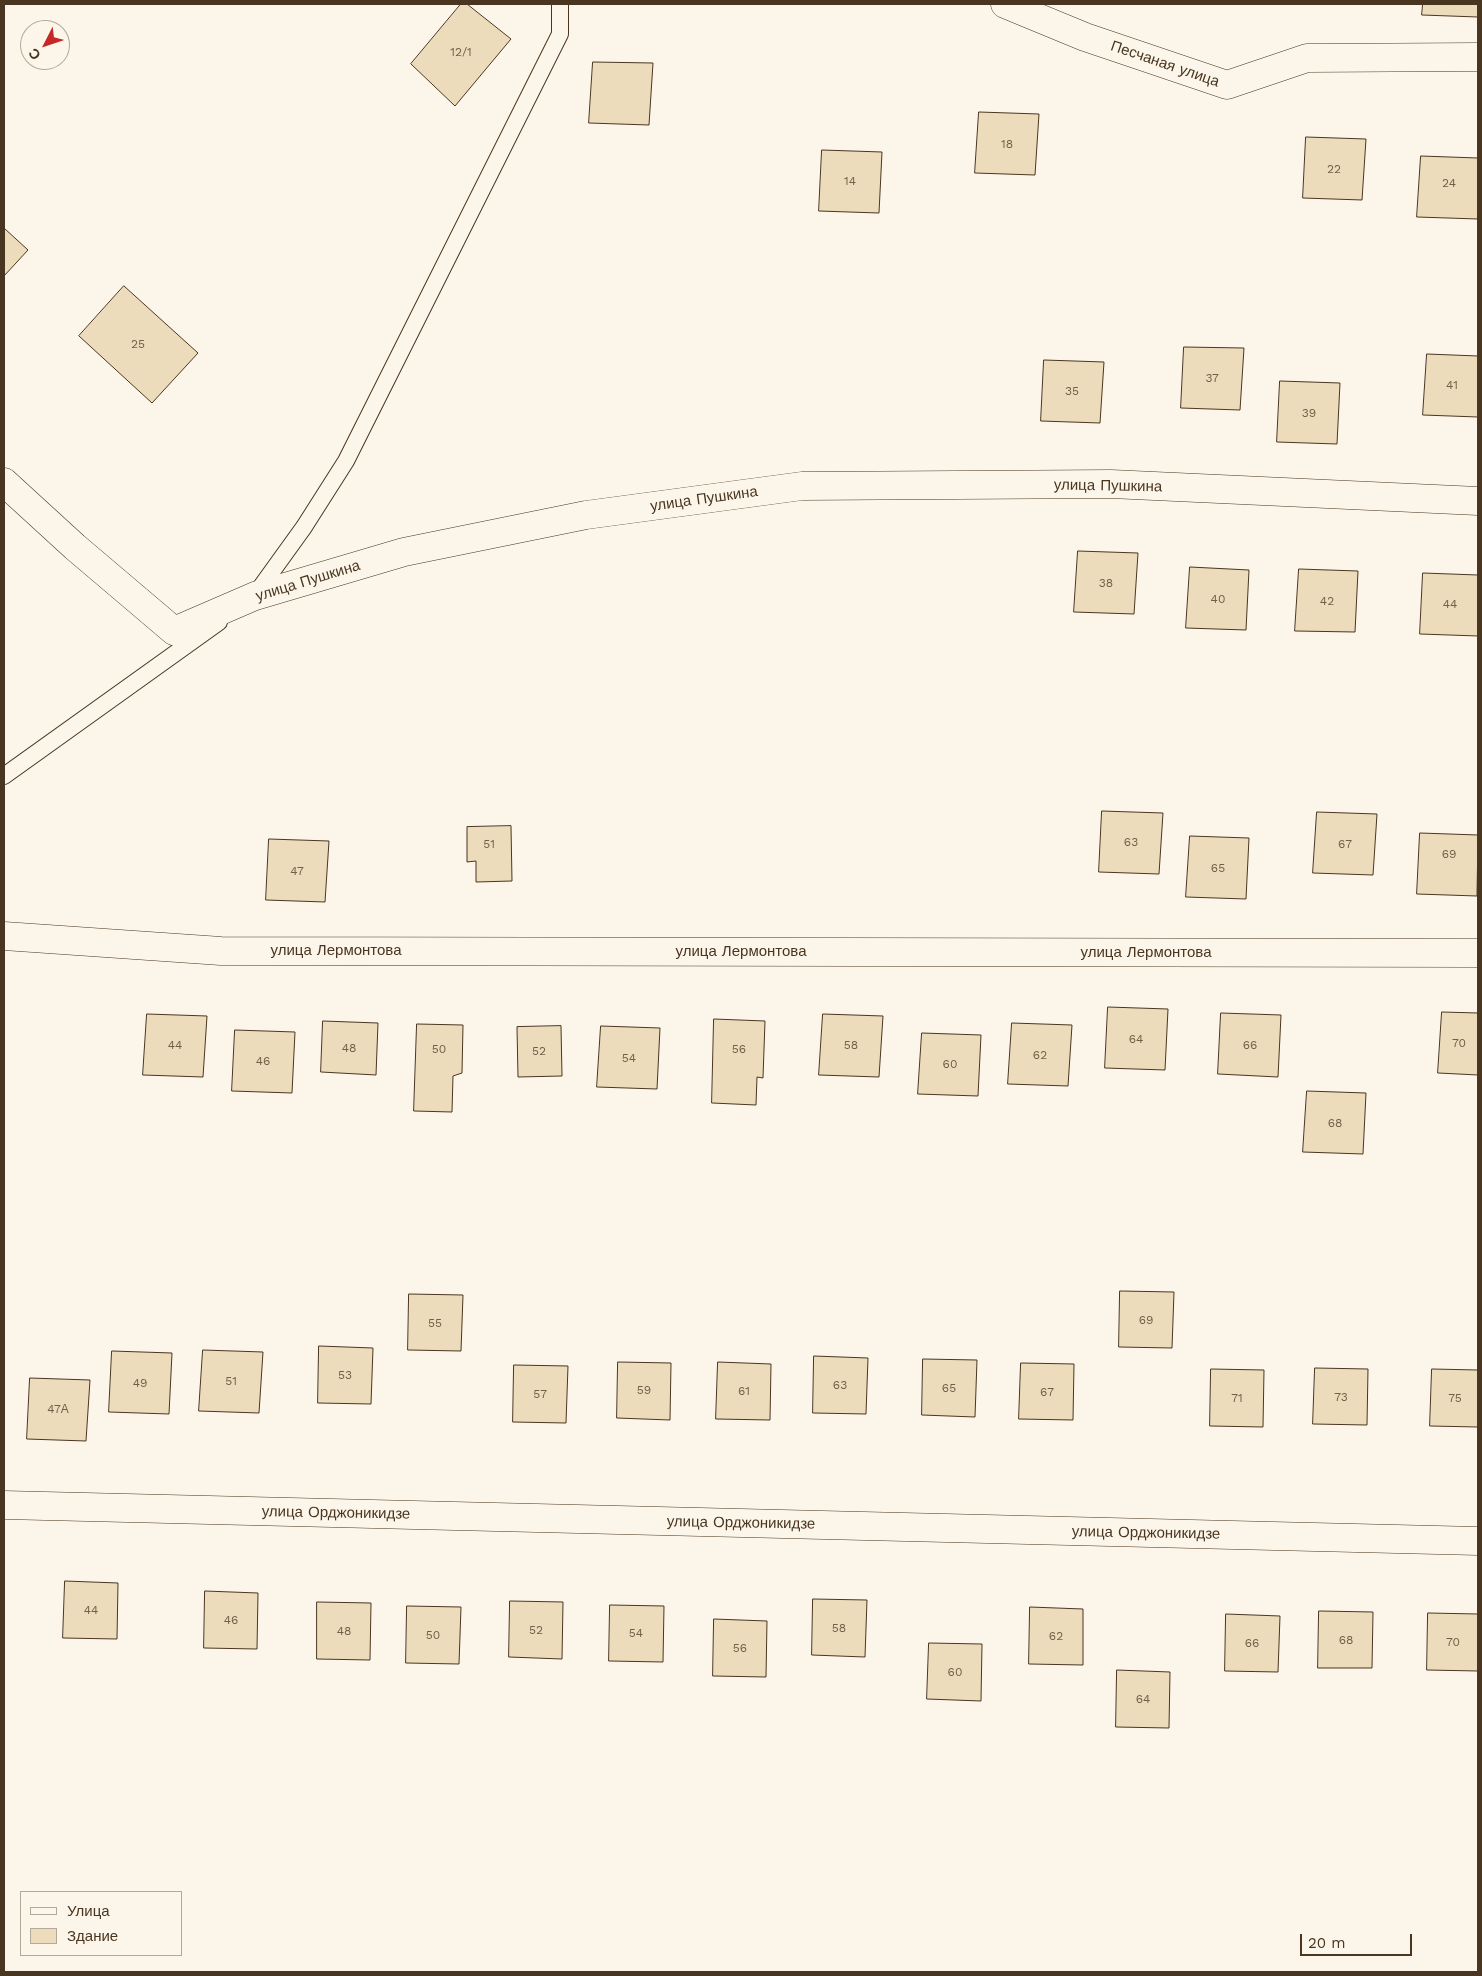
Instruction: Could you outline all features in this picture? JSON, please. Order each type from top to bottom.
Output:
[{"type":"street","name":"Песчаная улица","points":[[1005,4],[1085,37],[1227,85],[1307,58],[1478,57]]},
{"type":"street","name":"улица Пушкина","points":[[4,482],[75,548],[174,632],[255,596],[404,552],[586,515],[802,486],[1111,484],[1478,501]]},
{"type":"street","name":"улица Лермонтова","points":[[4,936],[221,951],[1478,953]]},
{"type":"street","name":"улица Орджоникидзе","points":[[4,1505],[1478,1541]]},
{"type":"lane","points":[[4,776],[255,596],[304,527],[346,461],[560,34],[560,4]]},
{"type":"building","points":[[461,4],[467,4],[511,39],[455,106],[411,64]]},
{"type":"building","points":[[1423,4],[1478,4],[1478,17],[1422,15]]},
{"type":"building","points":[[593,62],[653,63],[649,125],[589,123]]},
{"type":"building","points":[[979,112],[1039,114],[1035,175],[975,173]]},
{"type":"building","points":[[1306,137],[1366,139],[1362,200],[1303,198]]},
{"type":"building","points":[[822,150],[882,152],[879,213],[819,211]]},
{"type":"building","points":[[1421,156],[1478,158],[1478,219],[1417,217]]},
{"type":"building","points":[[4,228],[28,250],[4,276]]},
{"type":"building","points":[[124,286],[198,353],[152,403],[79,336]]},
{"type":"building","points":[[1184,347],[1244,348],[1240,410],[1181,408]]},
{"type":"building","points":[[1427,354],[1478,356],[1478,417],[1423,415]]},
{"type":"building","points":[[1044,360],[1104,362],[1100,423],[1041,421]]},
{"type":"building","points":[[1280,381],[1340,383],[1337,444],[1277,442]]},
{"type":"building","points":[[1078,551],[1138,553],[1134,614],[1074,612]]},
{"type":"building","points":[[1190,567],[1249,570],[1246,630],[1186,628]]},
{"type":"building","points":[[1299,569],[1358,571],[1355,632],[1295,631]]},
{"type":"building","points":[[1423,573],[1478,575],[1478,636],[1420,634]]},
{"type":"building","points":[[1102,811],[1163,813],[1159,874],[1099,872]]},
{"type":"building","points":[[1317,812],[1377,814],[1373,875],[1313,873]]},
{"type":"building","points":[[511,826],[512,881],[476,882],[476,861],[467,862],[467,827]]},
{"type":"building","points":[[1420,833],[1478,835],[1477,896],[1417,894]]},
{"type":"building","points":[[1190,836],[1249,838],[1246,899],[1186,897]]},
{"type":"building","points":[[269,839],[329,841],[325,902],[266,900]]},
{"type":"building","points":[[1108,1007],[1168,1009],[1165,1070],[1105,1068]]},
{"type":"building","points":[[1442,1012],[1478,1013],[1478,1075],[1438,1073]]},
{"type":"building","points":[[1221,1013],[1281,1015],[1278,1077],[1218,1074]]},
{"type":"building","points":[[147,1014],[207,1016],[203,1077],[143,1075]]},
{"type":"building","points":[[823,1014],[883,1016],[879,1077],[819,1075]]},
{"type":"building","points":[[714,1019],[765,1021],[763,1078],[757,1077],[756,1105],[712,1103]]},
{"type":"building","points":[[323,1021],[378,1023],[376,1075],[321,1072]]},
{"type":"building","points":[[1012,1023],[1072,1025],[1068,1086],[1008,1084]]},
{"type":"building","points":[[417,1024],[463,1025],[462,1073],[453,1076],[452,1112],[414,1111]]},
{"type":"building","points":[[561,1026],[562,1076],[518,1077],[517,1027]]},
{"type":"building","points":[[601,1026],[660,1028],[657,1089],[597,1087]]},
{"type":"building","points":[[235,1030],[295,1032],[292,1093],[232,1091]]},
{"type":"building","points":[[922,1033],[981,1035],[978,1096],[918,1094]]},
{"type":"building","points":[[1307,1091],[1366,1093],[1363,1154],[1303,1152]]},
{"type":"building","points":[[1120,1291],[1174,1292],[1172,1348],[1119,1347]]},
{"type":"building","points":[[409,1294],[463,1295],[461,1351],[408,1350]]},
{"type":"building","points":[[319,1346],[373,1348],[371,1404],[318,1403]]},
{"type":"building","points":[[203,1350],[263,1352],[259,1413],[199,1411]]},
{"type":"building","points":[[112,1351],[172,1353],[169,1414],[109,1412]]},
{"type":"building","points":[[814,1356],[868,1358],[866,1414],[813,1413]]},
{"type":"building","points":[[923,1359],[977,1360],[975,1417],[922,1415]]},
{"type":"building","points":[[618,1362],[671,1363],[670,1420],[617,1418]]},
{"type":"building","points":[[718,1362],[771,1364],[770,1420],[716,1419]]},
{"type":"building","points":[[1021,1363],[1074,1364],[1073,1420],[1019,1419]]},
{"type":"building","points":[[514,1365],[568,1366],[566,1423],[513,1422]]},
{"type":"building","points":[[1315,1368],[1368,1369],[1367,1425],[1313,1424]]},
{"type":"building","points":[[1211,1369],[1264,1370],[1263,1427],[1210,1426]]},
{"type":"building","points":[[1432,1369],[1478,1370],[1478,1427],[1430,1426]]},
{"type":"building","points":[[30,1378],[90,1380],[86,1441],[27,1439]]},
{"type":"building","points":[[65,1581],[118,1583],[117,1639],[63,1638]]},
{"type":"building","points":[[205,1591],[258,1593],[257,1649],[204,1648]]},
{"type":"building","points":[[813,1599],[867,1600],[865,1657],[812,1655]]},
{"type":"building","points":[[510,1601],[563,1602],[562,1659],[509,1657]]},
{"type":"building","points":[[317,1602],[371,1603],[370,1660],[317,1659]]},
{"type":"building","points":[[610,1605],[664,1606],[663,1662],[609,1661]]},
{"type":"building","points":[[407,1606],[461,1607],[459,1664],[406,1663]]},
{"type":"building","points":[[1030,1607],[1083,1609],[1083,1665],[1029,1664]]},
{"type":"building","points":[[1319,1611],[1373,1612],[1372,1668],[1318,1668]]},
{"type":"building","points":[[1428,1613],[1478,1614],[1478,1671],[1427,1670]]},
{"type":"building","points":[[1226,1614],[1280,1616],[1278,1672],[1225,1671]]},
{"type":"building","points":[[714,1619],[767,1621],[766,1677],[713,1676]]},
{"type":"building","points":[[929,1643],[982,1644],[981,1701],[927,1699]]},
{"type":"building","points":[[1117,1670],[1170,1672],[1169,1728],[1116,1727]]}]
